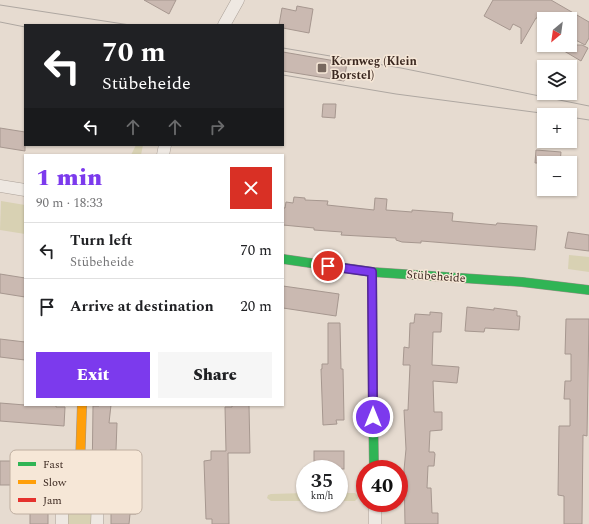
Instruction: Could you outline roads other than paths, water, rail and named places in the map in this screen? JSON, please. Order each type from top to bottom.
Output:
[{"type":"street","points":[[225,24],[238,0]]},
{"type":"street","points":[[0,186],[24,190]]},
{"type":"street","name":"Stübeheide","points":[[284,259],[372,272],[522,282],[589,290]]},
{"type":"street","points":[[372,272],[374,460]]},
{"type":"street","points":[[81,450],[82,406]]},
{"type":"street","points":[[375,512],[375,524]]},
{"type":"tram line","points":[[0,5],[124,24]]},
{"type":"tram line","points":[[0,22],[24,27]]},
{"type":"tram line","points":[[284,48],[401,68],[589,106]]},
{"type":"tram line","points":[[284,75],[396,94],[537,113]]},
{"type":"tram line","points":[[577,118],[589,120]]},
{"type":"place","name":"Kornweg (Klein Borstel)","points":[[322,68]]}]
